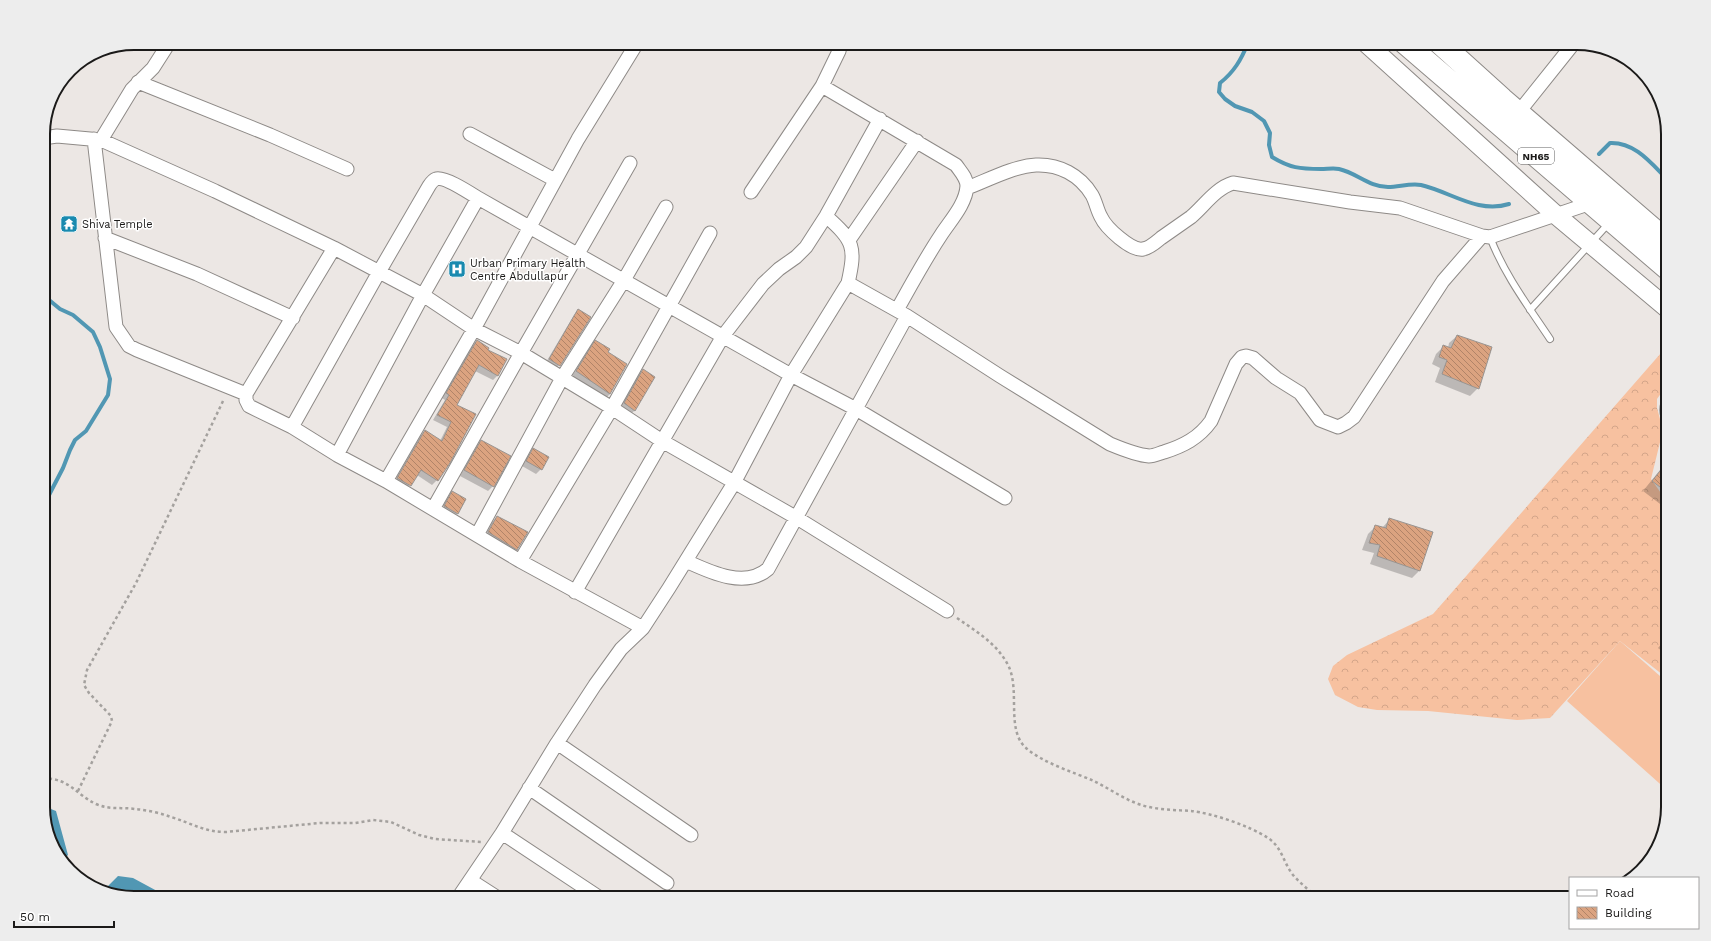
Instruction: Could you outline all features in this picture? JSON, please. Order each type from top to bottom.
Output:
[{"type":"highway","name":"NH65","points":[[1413,50],[1661,263]]},
{"type":"highway","name":"NH65","points":[[1448,50],[1518,113],[1661,236]]},
{"type":"street","points":[[164,50],[152,68],[138,82],[97,139],[105,238],[116,327],[129,346],[246,394]]},
{"type":"street","points":[[386,482],[474,329],[529,226],[578,139],[633,50]]},
{"type":"street","points":[[751,192],[822,86],[839,50]]},
{"type":"street","points":[[1374,50],[1556,215],[1661,303]]},
{"type":"street","points":[[1518,113],[1568,50]]},
{"type":"street","points":[[138,82],[270,135],[347,169]]},
{"type":"street","points":[[686,561],[721,576],[741,578],[754,577],[762,574],[768,569],[856,409],[941,235],[958,209],[967,188],[966,179],[956,165],[822,86]]},
{"type":"street","points":[[575,592],[723,336],[763,284],[806,247],[826,216],[880,120]]},
{"type":"street","points":[[470,134],[555,180]]},
{"type":"street","points":[[50,137],[57,136],[97,139],[215,191],[334,248],[423,295],[474,329],[521,353],[612,408],[662,441],[797,518],[947,611]]},
{"type":"street","points":[[849,240],[917,141]]},
{"type":"street","points":[[433,509],[630,163]]},
{"type":"street","points":[[967,188],[1022,167],[1037,165],[1070,172],[1088,189],[1093,196],[1101,218],[1107,226],[1127,244],[1136,248],[1144,249],[1190,217],[1223,187],[1233,183],[1343,201],[1400,208],[1486,237]]},
{"type":"street","points":[[292,427],[432,181],[440,178],[447,180],[529,226],[578,256],[624,280],[791,375],[856,409],[1005,498]]},
{"type":"street","points":[[337,455],[423,295],[478,198]]},
{"type":"street","points":[[848,283],[902,313],[1110,444],[1130,452],[1150,456],[1177,448],[1197,437],[1205,429],[1236,364],[1242,357],[1246,356],[1253,358],[1276,378],[1296,389],[1320,420],[1338,427],[1346,423],[1354,417],[1443,281],[1486,237],[1591,203]]},
{"type":"street","points":[[478,535],[562,378],[624,280],[666,207]]},
{"type":"street","points":[[463,891],[498,838],[557,743],[620,649],[643,628],[686,561],[734,482],[791,375],[848,283],[853,253],[849,240],[826,216]]},
{"type":"street","points":[[520,561],[612,408],[710,233]]},
{"type":"street","points":[[105,238],[197,274],[292,318]]},
{"type":"street","points":[[334,248],[246,394],[246,400],[249,406],[292,427],[337,455],[478,535],[520,561],[643,628]]},
{"type":"street","points":[[557,743],[691,835]]},
{"type":"street","points":[[529,788],[666,883]]},
{"type":"street","points":[[498,838],[588,891]]},
{"type":"street","points":[[470,880],[487,891]]},
{"type":"lane","points":[[1530,310],[1612,221]]},
{"type":"lane","points":[[1486,237],[1530,310],[1550,339]]},
{"type":"path","points":[[78,791],[110,728],[112,721],[111,716],[89,693],[84,684],[87,670],[136,583],[230,387]]},
{"type":"path","points":[[947,611],[992,643],[1005,660],[1014,682],[1015,725],[1018,737],[1025,747],[1036,756],[1096,782],[1129,800],[1147,807],[1210,814],[1259,833],[1276,844],[1293,875],[1310,891]]},
{"type":"path","points":[[50,778],[66,783],[86,798],[107,808],[134,809],[170,816],[212,832],[320,823],[355,823],[373,820],[391,822],[419,835],[435,839],[498,838]]},
{"type":"green space","points":[[1661,353],[1661,393],[1657,399],[1657,408],[1661,423],[1661,438],[1651,479],[1661,493],[1661,673],[1620,641],[1550,718],[1517,720],[1428,711],[1377,710],[1358,707],[1335,695],[1328,679],[1333,666],[1347,655],[1433,614]]},
{"type":"green space","points":[[1620,641],[1661,677],[1661,785],[1567,701]]},
{"type":"water","points":[[50,809],[56,811],[68,855],[66,857],[64,854],[54,834]]},
{"type":"water","points":[[118,876],[133,878],[157,891],[134,891],[107,887]]},
{"type":"building","points":[[578,309],[591,317],[560,366],[549,359]]},
{"type":"building","points":[[1457,335],[1492,347],[1479,389],[1442,374],[1447,360],[1439,357],[1443,345],[1451,348]]},
{"type":"building","points":[[477,340],[489,348],[488,350],[507,359],[498,376],[479,365],[457,405],[476,414],[450,463],[438,481],[421,470],[411,486],[397,478],[425,430],[442,441],[451,422],[437,415],[449,395],[446,393]]},
{"type":"building","points":[[595,340],[610,349],[608,352],[627,364],[610,394],[576,371]]},
{"type":"building","points":[[643,369],[655,377],[635,411],[624,403]]},
{"type":"building","points":[[481,440],[511,456],[494,487],[464,470]]},
{"type":"building","points":[[533,448],[549,457],[542,470],[526,461]]},
{"type":"building","points":[[1661,470],[1661,488],[1652,481]]},
{"type":"building","points":[[452,491],[466,499],[458,514],[444,506]]},
{"type":"building","points":[[497,516],[528,532],[517,550],[488,532]]},
{"type":"building","points":[[1389,518],[1433,532],[1420,571],[1377,556],[1380,545],[1369,543],[1375,525],[1386,528]]},
{"type":"waterway","points":[[1245,50],[1237,65],[1220,83],[1219,92],[1225,99],[1235,106],[1252,112],[1264,121],[1270,133],[1269,145],[1272,157],[1284,164],[1295,167],[1307,169],[1339,169],[1375,185],[1388,187],[1413,184],[1421,185],[1475,204],[1486,206],[1509,204]]},
{"type":"waterway","points":[[1599,154],[1610,143],[1627,146],[1642,155],[1661,173]]},
{"type":"waterway","points":[[50,301],[60,309],[73,315],[93,332],[100,347],[110,379],[108,395],[86,431],[75,440],[50,493]]},
{"type":"place","name":"Shiva Temple","points":[[69,224]]},
{"type":"place","name":"Urban Primary Health Centre Abdullapur","points":[[457,269]]}]
